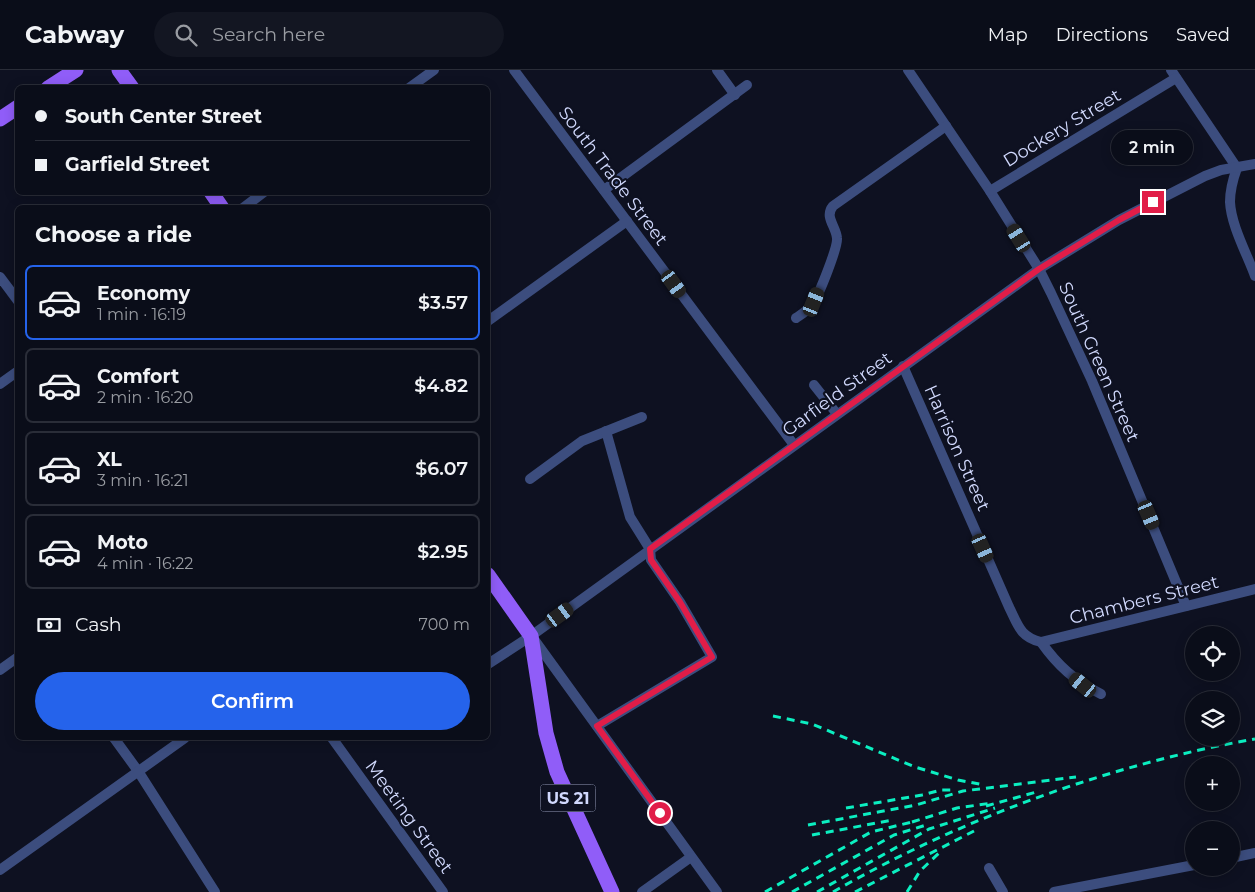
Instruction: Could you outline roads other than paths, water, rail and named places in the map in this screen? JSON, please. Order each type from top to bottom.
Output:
[{"type":"main road","points":[[53,85],[76,70]]},
{"type":"main road","points":[[119,70],[130,85]]},
{"type":"main road","points":[[0,119],[15,109]]},
{"type":"main road","name":"US 21","points":[[490,578],[531,636],[546,733],[557,772],[612,892]]},
{"type":"street","points":[[413,85],[434,70]]},
{"type":"street","name":"South Trade Street","points":[[514,70],[794,445]]},
{"type":"street","points":[[717,70],[735,95]]},
{"type":"street","name":"South Green Street","points":[[912,71],[1039,269],[1092,381],[1186,606]]},
{"type":"street","points":[[1173,74],[1237,168],[1231,185],[1230,203],[1234,220],[1255,276]]},
{"type":"street","name":"Dockery Street","points":[[990,191],[1173,74]]},
{"type":"street","points":[[604,190],[747,85]]},
{"type":"street","points":[[796,318],[814,302],[836,249],[838,239],[829,210],[946,126]]},
{"type":"street","name":"Garfield Street","points":[[490,663],[531,636],[1039,269],[1119,220],[1205,176],[1221,170],[1255,164]]},
{"type":"street","points":[[247,205],[260,195]]},
{"type":"street","points":[[490,320],[627,221]]},
{"type":"street","points":[[0,277],[15,297]]},
{"type":"street","name":"Harrison Street","points":[[903,366],[1020,630],[1024,636],[1041,642]]},
{"type":"street","points":[[0,384],[15,373]]},
{"type":"street","points":[[814,385],[838,414]]},
{"type":"street","points":[[530,479],[582,441],[642,417]]},
{"type":"street","points":[[597,726],[712,657],[680,602],[651,560],[650,549],[630,517],[606,431]]},
{"type":"street","name":"Chambers Street","points":[[1041,642],[1255,588]]},
{"type":"street","points":[[531,636],[717,892]]},
{"type":"street","points":[[1041,642],[1052,659],[1065,671],[1083,685],[1101,694]]},
{"type":"street","points":[[0,670],[15,659]]},
{"type":"street","points":[[115,740],[138,771],[215,892]]},
{"type":"street","points":[[0,870],[183,740]]},
{"type":"street","name":"Meeting Street","points":[[333,740],[443,892]]},
{"type":"street","points":[[1240,856],[1255,853]]},
{"type":"street","points":[[642,892],[691,857]]},
{"type":"street","points":[[1054,892],[1185,867]]},
{"type":"street","points":[[989,868],[1003,892]]},
{"type":"railway","points":[[773,716],[812,724],[915,767],[958,780],[984,785]]},
{"type":"railway","points":[[833,892],[882,865],[932,841],[984,818],[1038,798],[1146,763],[1255,739]]},
{"type":"railway","points":[[808,825],[916,805],[963,791],[1076,777]]},
{"type":"railway","points":[[846,808],[941,790],[956,790]]},
{"type":"railway","points":[[986,806],[1040,791]]},
{"type":"railway","points":[[912,822],[957,808],[992,803]]},
{"type":"railway","points":[[817,892],[929,829],[995,808]]},
{"type":"railway","points":[[812,835],[893,820]]},
{"type":"railway","points":[[765,892],[871,832],[912,822]]},
{"type":"railway","points":[[792,892],[894,835],[926,825]]},
{"type":"railway","points":[[855,892],[974,831]]},
{"type":"railway","points":[[907,892],[920,871],[940,852]]}]
